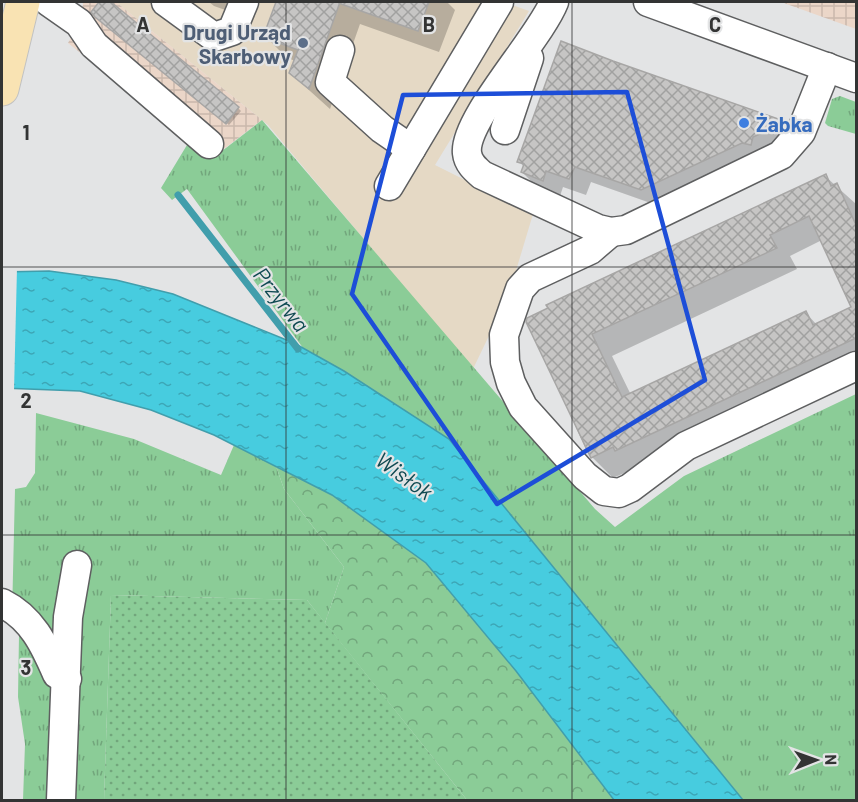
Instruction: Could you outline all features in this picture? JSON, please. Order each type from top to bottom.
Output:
[{"type":"main road","points":[[2,89],[23,2]]},
{"type":"street","points":[[49,2],[80,23],[94,45],[209,144]]},
{"type":"street","points":[[166,2],[214,38],[232,31],[244,2]]},
{"type":"street","points":[[389,186],[499,2]]},
{"type":"street","points":[[505,130],[536,36],[554,2]]},
{"type":"street","points":[[648,2],[856,78]]},
{"type":"street","points":[[536,36],[513,62],[469,137],[467,153],[472,166],[482,175],[598,230],[611,232],[626,230],[781,155],[801,132],[827,68]]},
{"type":"street","points":[[340,50],[330,82],[381,129],[411,149]]},
{"type":"street","points":[[611,232],[590,250],[530,278],[520,290],[504,335],[505,362],[511,383],[523,407],[585,476],[604,491],[619,493],[630,488],[686,447],[856,366]]},
{"type":"street","points":[[61,801],[61,748],[69,617],[77,565]]},
{"type":"street","points":[[2,603],[24,616],[42,640],[57,674],[67,679]]},
{"type":"highlighted area","points":[[627,92],[705,380],[497,504],[352,294],[403,95]]},
{"type":"shaded area","points":[[83,2],[116,2],[262,120],[212,158],[68,43],[82,17]]},
{"type":"shaded area","points":[[116,2],[504,2],[529,11],[435,165],[533,214],[509,294],[473,369],[268,125]]},
{"type":"shaded area","points":[[781,2],[856,2],[856,29]]},
{"type":"green space","points":[[840,96],[856,102],[856,134],[828,126],[825,123],[832,99]]},
{"type":"green space","points":[[262,120],[595,509],[615,527],[684,476],[856,394],[856,800],[743,800],[449,439],[303,348],[187,189],[172,200],[161,188],[190,140],[213,158]]},
{"type":"green space","points":[[36,413],[134,439],[221,475],[234,445],[276,466],[284,489],[344,567],[325,623],[307,600],[111,595],[104,800],[23,800],[25,744],[18,697],[19,635],[12,616],[15,489],[26,487],[35,473]]},
{"type":"green space","points":[[276,466],[332,495],[426,563],[516,671],[614,800],[467,800],[325,623],[344,567],[284,489]]},
{"type":"green space","points":[[111,595],[307,600],[467,800],[104,800]]},
{"type":"water","name":"Wisłok","points":[[49,271],[116,280],[173,294],[294,343],[344,371],[449,439],[743,800],[614,800],[516,671],[426,563],[332,495],[214,435],[151,410],[80,391],[2,388],[2,272]]},
{"type":"pier","points":[[17,268],[14,391],[2,391],[2,269]]},
{"type":"building","points":[[99,2],[111,2],[239,107],[226,124],[95,17],[91,12]]},
{"type":"building","name":"Drugi Urząd Skarbowy","points":[[276,2],[340,2],[309,89],[289,73],[298,50],[263,37]]},
{"type":"building","points":[[341,2],[429,2],[418,31],[341,4]]},
{"type":"building","points":[[561,41],[787,122],[753,137],[751,145],[742,143],[641,190],[575,167],[569,179],[546,171],[543,181],[521,172],[524,164],[517,162]]},
{"type":"building","points":[[826,174],[831,186],[837,183],[856,225],[856,338],[615,451],[613,447],[591,458],[526,322],[527,318],[548,308],[546,305]],"holes":[[[809,216],[851,307],[813,325],[806,311],[622,397],[592,334],[777,248],[770,235]]]},
{"type":"waterway","name":"Przyrwa","points":[[178,195],[298,349]]},
{"type":"place","name":"Drugi Urząd Skarbowy","points":[[303,43]]},
{"type":"place","name":"Żabka","points":[[744,123]]}]
